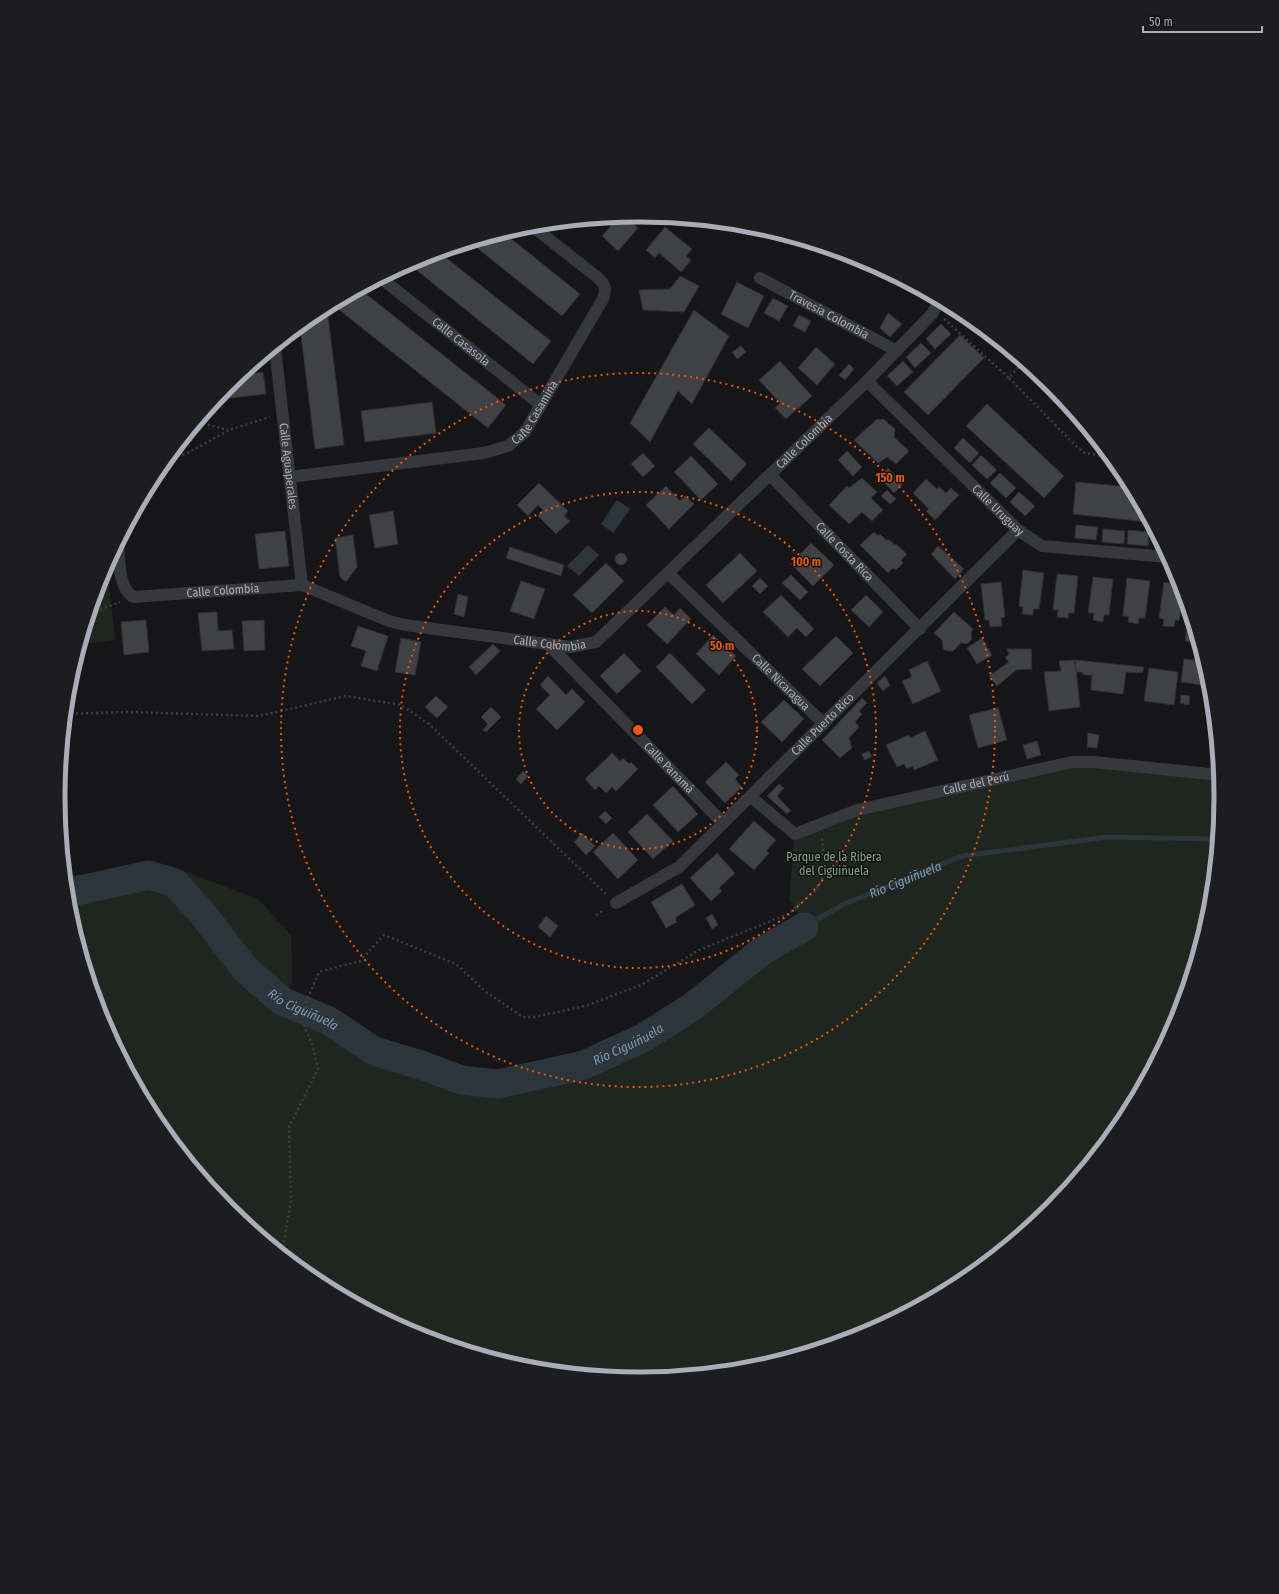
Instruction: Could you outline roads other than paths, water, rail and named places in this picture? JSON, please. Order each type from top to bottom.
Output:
[{"type":"street","name":"Calle Casamina","points":[[290,477],[484,452],[508,446],[525,432],[606,292],[604,284],[597,277],[539,232]]},
{"type":"street","name":"Travesía Colombia","points":[[760,278],[897,351]]},
{"type":"street","name":"Calle Casasola","points":[[385,282],[541,405]]},
{"type":"street","name":"Calle Colombia","points":[[119,554],[123,586],[133,597],[302,585],[389,621],[405,625],[570,647],[596,642],[867,382],[897,351],[936,305]]},
{"type":"street","name":"Calle Aguaperales","points":[[275,354],[302,585]]},
{"type":"street","name":"Calle Uruguay","points":[[867,382],[1018,530],[1042,546],[1161,556]]},
{"type":"street","name":"Calle Costa Rica","points":[[770,475],[920,629]]},
{"type":"street","name":"Calle Puerto Rico","points":[[616,903],[673,872],[751,798],[1018,530]]},
{"type":"street","name":"Calle Nicaragua","points":[[668,573],[824,724]]},
{"type":"street","name":"Calle Panamá","points":[[548,644],[723,823]]},
{"type":"street","name":"Calle del Perú","points":[[751,798],[795,834],[857,810],[1072,762],[1094,762],[1213,773]]},
{"type":"waterway","name":"Río Ciguiñuela","points":[[804,927],[842,905],[962,856],[1108,837],[1213,839]]},
{"type":"waterway","name":"Río Ciguiñuela","points":[[73,892],[149,875],[175,883],[203,914],[245,969],[282,1001],[329,1021],[374,1051],[424,1066],[461,1080],[498,1084],[584,1065],[643,1038],[692,1007],[762,951],[804,927]]},
{"type":"park label","name":"Parque de la Ribera del Ciguiñuela","points":[[834,864]]}]
